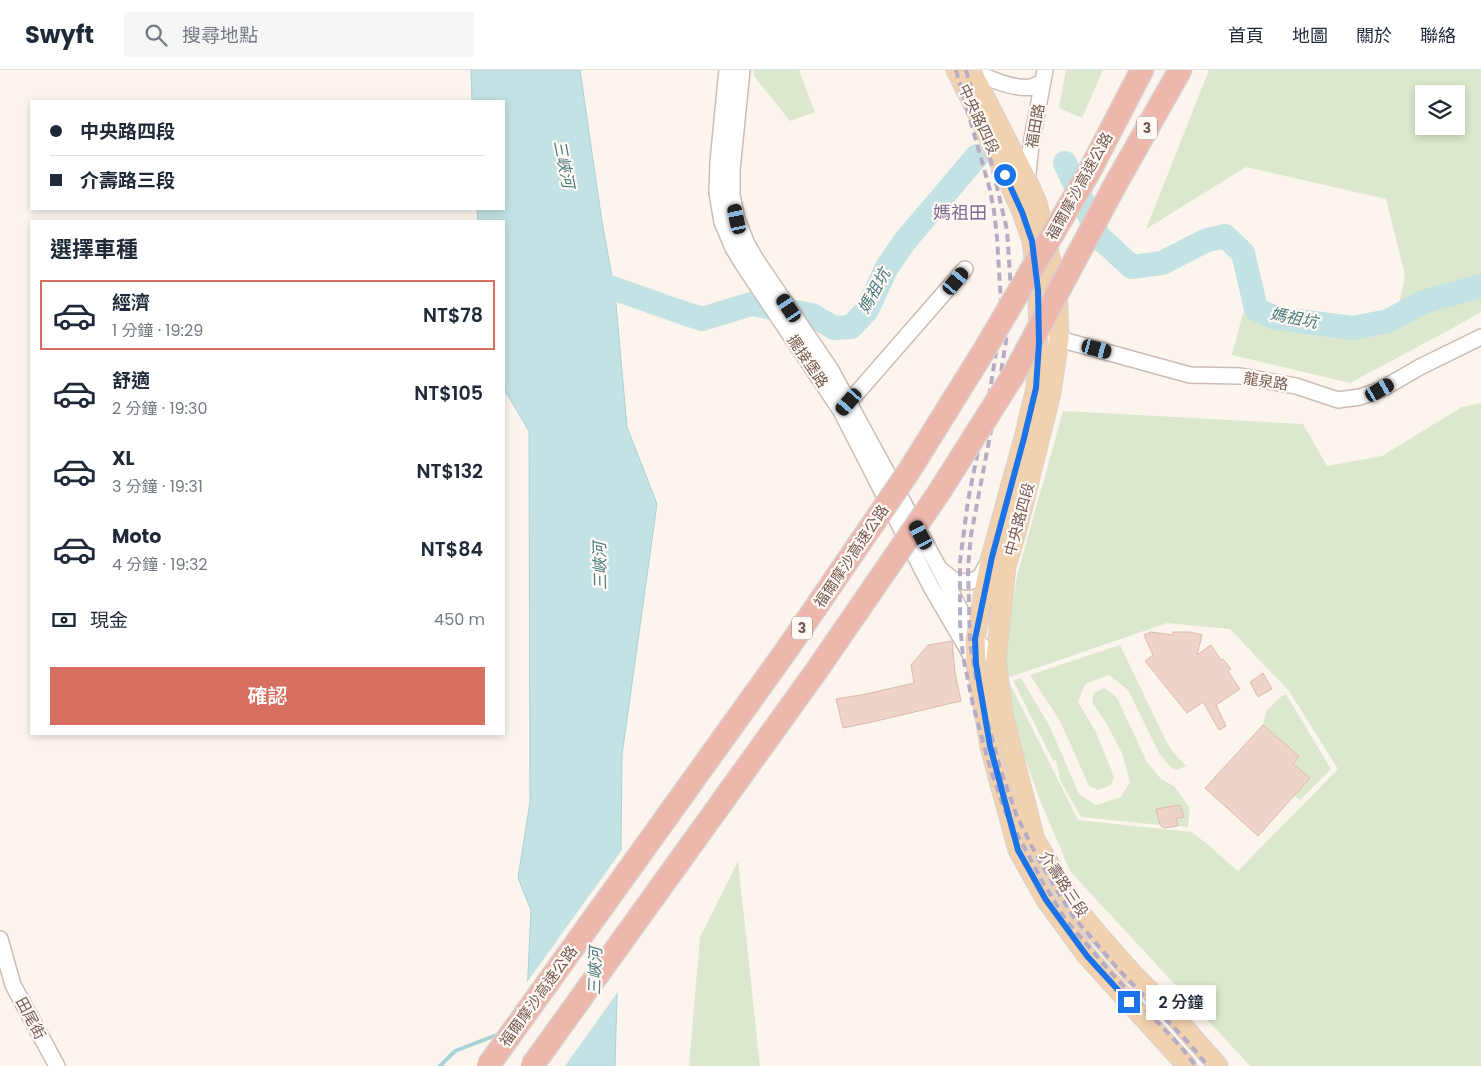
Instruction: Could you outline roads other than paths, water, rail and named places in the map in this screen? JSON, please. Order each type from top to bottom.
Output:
[{"type":"highway","name":"福爾摩沙高速公路","points":[[488,1066],[788,648],[909,471],[985,349],[1089,172],[1142,70]]},
{"type":"highway","name":"福爾摩沙高速公路","points":[[532,1066],[817,670],[938,494],[1014,374],[1114,187],[1180,70]]},
{"type":"main road","name":"中央路四段","points":[[956,70],[973,104],[1027,180],[1037,203],[1057,287],[1059,338],[1051,393],[1006,566],[996,659]]},
{"type":"main road","name":"中央路四段","points":[[971,70],[985,121],[1032,241],[1038,290],[1039,343],[1036,388],[992,557],[975,639],[976,664]]},
{"type":"main road","name":"介壽路三段","points":[[996,659],[1004,715],[1035,840],[1074,905],[1132,973],[1168,1009],[1218,1066]]},
{"type":"main road","name":"介壽路三段","points":[[976,664],[990,746],[1018,850],[1046,900],[1087,956],[1187,1066]]},
{"type":"street","name":"擺接堡路","points":[[727,70],[718,162],[717,193],[722,222],[733,248],[742,263],[825,375]]},
{"type":"street","name":"擺接堡路","points":[[742,70],[732,170],[732,195],[737,219],[747,244],[939,568],[975,639],[996,659]]},
{"type":"street","points":[[971,70],[1010,86],[1031,87],[1044,76]]},
{"type":"street","name":"福田路","points":[[1022,212],[1030,145],[1044,76]]},
{"type":"street","points":[[985,121],[993,173]]},
{"type":"street","points":[[845,407],[966,269]]},
{"type":"street","name":"龍泉路","points":[[1039,343],[1059,338],[1190,375],[1240,376],[1296,386],[1338,400],[1360,397],[1380,390],[1420,367],[1481,337]]},
{"type":"street","name":"擺接堡路","points":[[845,407],[931,587],[976,664]]},
{"type":"street","points":[[939,568],[955,581],[969,582],[980,577],[992,557]]},
{"type":"street","name":"田尾街","points":[[0,939],[13,985],[57,1066]]},
{"type":"water","name":"三峽河","points":[[471,70],[580,70],[602,222],[615,293],[627,427],[657,504],[622,755],[615,1066],[527,1066],[526,1016],[531,910],[518,878],[530,802],[529,431],[505,391],[505,220],[478,220],[477,210],[505,210],[505,100],[472,100]]},
{"type":"waterway","name":"媽祖坑","points":[[587,279],[702,319],[751,304],[812,315],[834,328],[851,327],[867,310],[887,267],[905,241],[977,156]]},
{"type":"waterway","name":"媽祖坑","points":[[1065,163],[1099,237],[1132,267],[1162,263],[1207,240],[1225,236],[1243,253],[1256,309],[1275,318],[1353,328],[1388,321],[1423,302],[1481,286]]},
{"type":"waterway","points":[[440,1066],[455,1051],[499,1034]]},
{"type":"railway","points":[[956,70],[990,190],[997,238],[1001,303],[995,359],[968,500],[960,562],[960,623],[963,656],[973,705],[991,771],[1005,811],[1042,881],[1066,920],[1196,1066]]},
{"type":"railway","points":[[966,70],[986,140],[1007,230],[1011,291],[1006,341],[971,535],[968,568],[970,643],[976,678],[1000,768],[1016,814],[1045,870],[1072,915],[1120,971],[1187,1041],[1208,1066]]},
{"type":"district","name":"媽祖田","points":[[960,212]]}]
